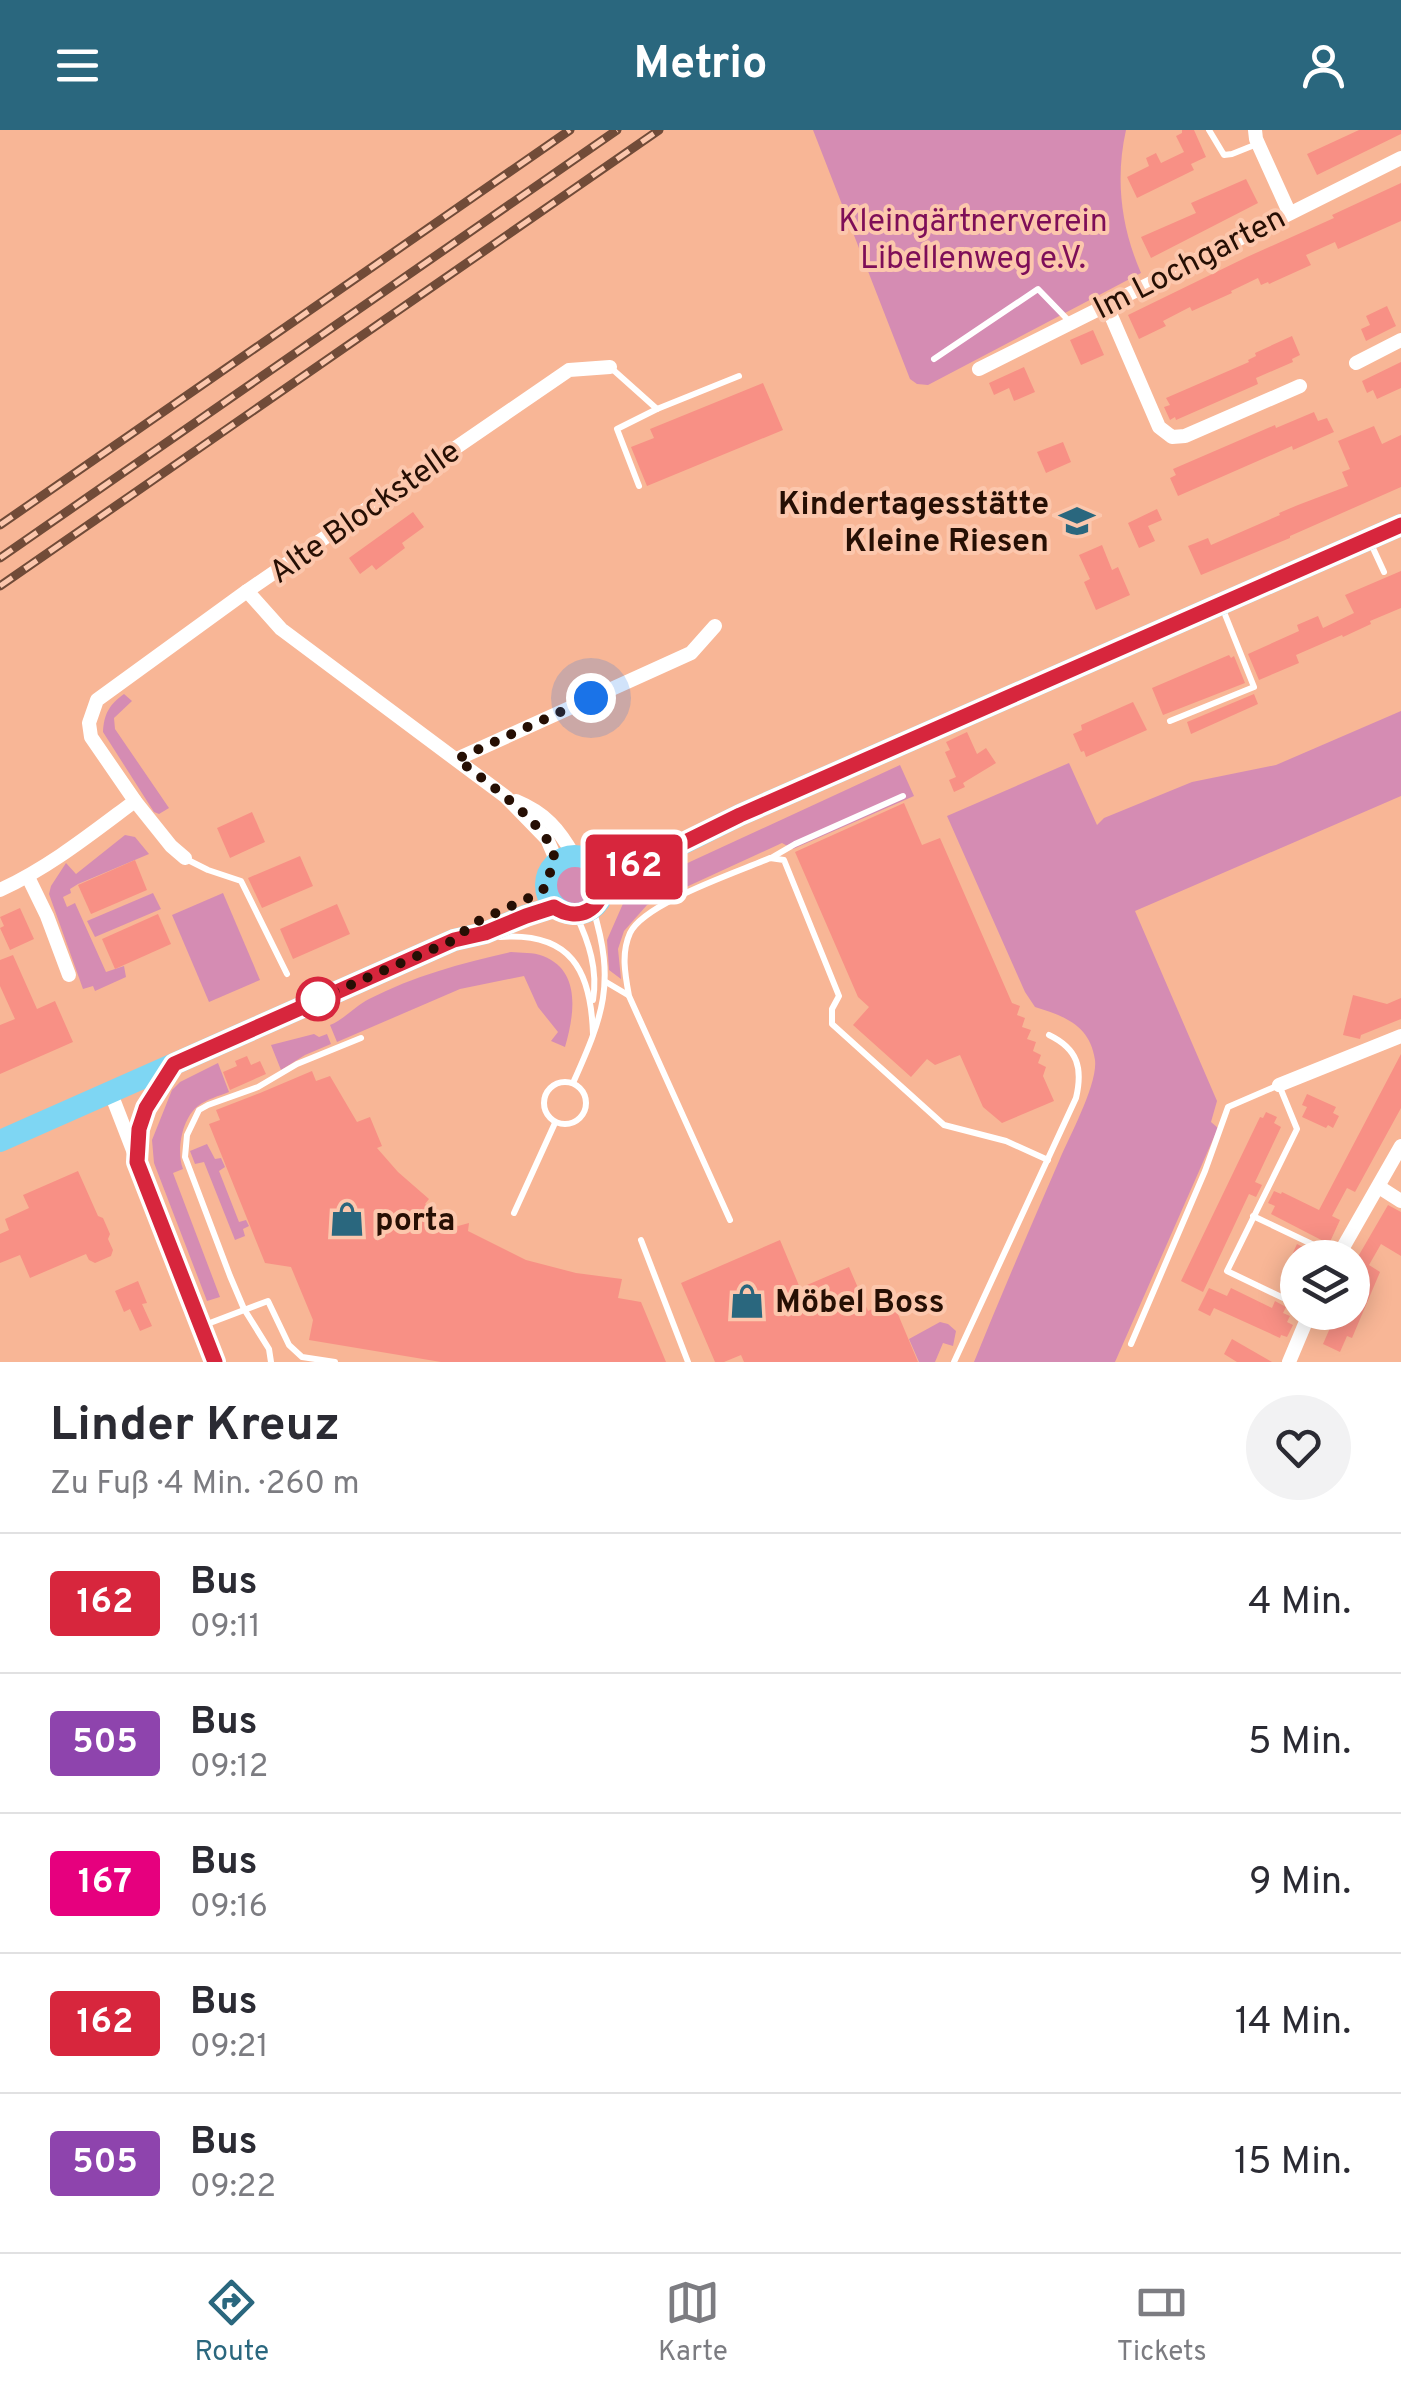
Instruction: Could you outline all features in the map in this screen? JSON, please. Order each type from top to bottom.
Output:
[{"type":"main road","points":[[0,1141],[454,940],[485,933],[526,916],[574,886],[1401,526]]},
{"type":"street","points":[[1256,137],[1288,212]]},
{"type":"street","name":"Im Lochgarten","points":[[979,369],[1401,158]]},
{"type":"street","points":[[1106,304],[1158,428],[1172,437],[1185,436],[1300,386]]},
{"type":"street","points":[[1356,363],[1401,340]]},
{"type":"street","name":"Alte Blockstelle","points":[[574,886],[547,838],[506,796],[281,628],[247,591],[569,370],[610,367]]},
{"type":"street","points":[[185,858],[135,801],[91,736],[90,723],[97,700],[247,591]]},
{"type":"street","points":[[457,759],[691,653],[715,626]]},
{"type":"street","name":"Alte Blockstelle","points":[[506,796],[539,812],[561,832],[574,886]]},
{"type":"street","points":[[0,890],[61,856],[135,801]]},
{"type":"street","points":[[28,877],[69,975]]},
{"type":"street","points":[[1279,1085],[1401,1036]]},
{"type":"street","points":[[137,1162],[139,1129],[146,1108],[174,1064]]},
{"type":"street","points":[[110,1092],[215,1362]]},
{"type":"street","points":[[1347,1240],[1401,1146]]},
{"type":"street","points":[[1379,1187],[1401,1201]]},
{"type":"street","points":[[1290,1362],[1303,1330]]},
{"type":"lane","points":[[1209,130],[1224,155],[1232,154],[1256,137]]},
{"type":"lane","points":[[934,358],[1038,290],[1070,322]]},
{"type":"lane","points":[[610,367],[656,409]]},
{"type":"lane","points":[[640,486],[617,429],[740,376]]},
{"type":"lane","points":[[1369,540],[1384,572]]},
{"type":"lane","points":[[1170,721],[1254,687],[1221,606]]},
{"type":"lane","points":[[730,1220],[629,996],[624,967],[631,930],[640,919],[670,901],[902,796]]},
{"type":"lane","points":[[185,858],[242,881],[287,974]]},
{"type":"lane","points":[[770,858],[784,860],[839,996],[832,1009],[832,1024],[944,1124],[1006,1140],[1048,1160]]},
{"type":"lane","points":[[572,1083],[599,1024],[606,982],[602,937],[574,886]]},
{"type":"lane","points":[[574,886],[592,961],[592,1006]]},
{"type":"lane","points":[[454,940],[534,936],[552,943],[568,955],[588,987],[593,1034]]},
{"type":"lane","points":[[606,982],[629,996]]},
{"type":"lane","points":[[954,1362],[1070,1114],[1079,1084],[1076,1059],[1062,1042],[1049,1035]]},
{"type":"lane","points":[[270,1362],[269,1349],[244,1309],[185,1156],[187,1135],[194,1118],[208,1105],[361,1038]]},
{"type":"lane","points":[[560,1082],[572,1083],[585,1097],[585,1110],[576,1122],[555,1123],[543,1108],[545,1094],[560,1082]]},
{"type":"lane","points":[[1132,1344],[1228,1107],[1279,1085],[1297,1130],[1227,1271],[1280,1296]]},
{"type":"lane","points":[[514,1213],[555,1123]]},
{"type":"lane","points":[[1254,1216],[1303,1240]]},
{"type":"lane","points":[[641,1240],[688,1362]]},
{"type":"lane","points":[[201,1327],[268,1301],[289,1345],[302,1357],[335,1362]]},
{"type":"green space","name":"Kleingärtnerverein Libellenweg e.V.","points":[[813,130],[1126,130],[1122,203],[1141,273],[928,385],[917,384],[910,379]]},
{"type":"green space","points":[[124,694],[132,701],[114,718],[115,729],[169,808],[159,814],[154,812],[103,732],[108,710]]},
{"type":"green space","points":[[1401,711],[1401,796],[1135,911],[1217,1101],[1211,1122],[1218,1128],[1115,1362],[974,1362],[1082,1111],[1095,1060],[1081,1030],[1065,1018],[1035,1007],[1025,992],[947,816],[1069,763],[1097,825],[1104,818],[1192,782],[1276,765]]},
{"type":"green space","points":[[900,765],[914,796],[793,849],[782,843],[647,905],[624,931],[618,949],[621,979],[609,970],[607,940],[629,890]]},
{"type":"green space","points":[[125,835],[135,837],[149,854],[78,884],[63,897],[67,907],[75,903],[106,972],[124,966],[126,977],[95,991],[93,986],[83,989],[49,894],[51,886],[66,863],[76,874]]},
{"type":"green space","points":[[574,861],[591,868],[598,885],[591,902],[574,909],[557,902],[550,885],[557,868]]},
{"type":"green space","points":[[153,893],[161,909],[95,937],[87,921]]},
{"type":"green space","points":[[223,893],[260,980],[209,1002],[172,915]]},
{"type":"green space","points":[[511,952],[543,956],[564,972],[572,996],[565,1047],[551,1041],[558,1032],[538,1007],[524,976],[460,989],[337,1042],[330,1025],[369,999],[439,971]]},
{"type":"green space","points":[[327,1034],[331,1044],[281,1070],[271,1045]]},
{"type":"green space","points":[[218,1063],[229,1092],[192,1111],[182,1135],[183,1169],[173,1173],[220,1297],[207,1301],[154,1163],[152,1140],[172,1090]]},
{"type":"green space","points":[[207,1144],[225,1167],[219,1171],[239,1222],[246,1220],[249,1226],[243,1229],[245,1236],[235,1240],[204,1162],[195,1164],[190,1151]]},
{"type":"green space","points":[[940,1322],[956,1331],[953,1346],[943,1343],[935,1362],[919,1362],[909,1339]]},
{"type":"building","points":[[1182,130],[1194,130],[1206,157],[1191,164],[1194,170],[1137,198],[1127,177],[1149,166],[1146,158],[1156,153],[1161,163],[1184,152],[1176,136]]},
{"type":"building","points":[[1359,130],[1401,130],[1401,134],[1317,175],[1307,154]]},
{"type":"building","points":[[1246,179],[1258,203],[1151,258],[1141,237],[1196,213],[1191,203]]},
{"type":"building","points":[[1401,183],[1401,221],[1338,249],[1335,242],[1306,255],[1311,265],[1269,284],[1261,285],[1258,278],[1192,311],[1190,307],[1163,321],[1166,326],[1139,339],[1128,315]]},
{"type":"building","points":[[1387,306],[1396,326],[1366,341],[1361,329],[1370,325],[1366,316]]},
{"type":"building","points":[[1093,330],[1104,355],[1081,365],[1070,340]]},
{"type":"building","points":[[1292,336],[1300,355],[1293,362],[1256,378],[1258,384],[1170,420],[1164,407],[1170,405],[1166,398],[1249,362],[1255,353]]},
{"type":"building","points":[[1401,362],[1401,388],[1377,399],[1373,390],[1367,393],[1362,381]]},
{"type":"building","points":[[1024,367],[1035,392],[1014,401],[1009,388],[994,395],[989,383]]},
{"type":"building","points":[[763,383],[783,430],[647,486],[631,447],[654,438],[650,429]]},
{"type":"building","points":[[1314,412],[1318,421],[1327,418],[1334,432],[1178,496],[1170,478],[1176,475],[1173,469]]},
{"type":"building","points":[[1374,426],[1382,444],[1401,435],[1401,487],[1201,575],[1188,546],[1208,538],[1211,545],[1348,486],[1342,472],[1350,469],[1338,441]]},
{"type":"building","points":[[1063,442],[1071,462],[1046,473],[1037,452]]},
{"type":"building","points":[[1157,509],[1162,520],[1148,526],[1155,541],[1139,548],[1128,523]]},
{"type":"building","points":[[413,512],[424,527],[376,570],[372,565],[360,574],[349,558]]},
{"type":"building","points":[[1102,545],[1112,570],[1118,567],[1130,595],[1096,610],[1084,582],[1090,579],[1079,555]]},
{"type":"building","points":[[1401,571],[1401,608],[1296,655],[1299,663],[1259,680],[1248,654],[1299,631],[1297,625],[1318,616],[1323,628],[1354,613],[1345,595]]},
{"type":"building","points":[[1234,656],[1245,683],[1163,715],[1152,688]]},
{"type":"building","points":[[1254,694],[1258,704],[1191,734],[1187,722]]},
{"type":"building","points":[[1133,702],[1147,730],[1086,757],[1073,734],[1082,730],[1081,725]]},
{"type":"building","points":[[967,732],[977,754],[986,748],[996,763],[954,792],[949,780],[956,777],[945,752],[950,750],[946,742]]},
{"type":"building","points":[[904,803],[922,845],[940,838],[1012,1003],[1020,1006],[1017,1015],[1025,1018],[1022,1027],[1031,1030],[1027,1039],[1036,1042],[1033,1051],[1041,1055],[1038,1063],[1046,1067],[1043,1076],[1054,1101],[1002,1123],[983,1107],[960,1055],[935,1065],[927,1059],[911,1077],[853,1025],[869,1007],[858,997],[795,852]]},
{"type":"building","points":[[252,812],[265,842],[230,858],[217,828]]},
{"type":"building","points":[[300,856],[313,886],[262,908],[248,878]]},
{"type":"building","points":[[135,860],[147,890],[91,914],[78,885]]},
{"type":"building","points":[[337,904],[350,934],[293,959],[280,929]]},
{"type":"building","points":[[20,908],[34,939],[10,950],[0,928],[4,926],[0,917]]},
{"type":"building","points":[[158,914],[171,944],[115,969],[102,939]]},
{"type":"building","points":[[13,955],[37,1009],[55,1001],[73,1042],[0,1074],[0,1025],[15,1019],[0,986],[0,960]]},
{"type":"building","points":[[1353,995],[1387,1004],[1401,998],[1401,1019],[1361,1035],[1360,1039],[1343,1035]]},
{"type":"building","points":[[1401,1054],[1401,1108],[1355,1192],[1347,1188],[1332,1216],[1340,1220],[1331,1240],[1321,1240],[1271,1214],[1275,1206],[1268,1203],[1274,1191],[1282,1192],[1319,1210]]},
{"type":"building","points":[[247,1056],[251,1065],[260,1061],[266,1074],[230,1090],[223,1072]]},
{"type":"building","name":"porta","points":[[312,1071],[316,1081],[330,1076],[357,1122],[370,1117],[382,1146],[377,1148],[429,1199],[425,1204],[441,1215],[458,1226],[469,1223],[468,1231],[526,1260],[576,1273],[622,1279],[618,1298],[641,1302],[666,1362],[441,1362],[309,1340],[313,1320],[291,1267],[265,1263],[209,1124],[220,1120],[216,1110]]},
{"type":"building","points":[[1307,1094],[1336,1107],[1333,1113],[1339,1116],[1333,1128],[1302,1117]]},
{"type":"building","points":[[1266,1112],[1277,1117],[1274,1123],[1281,1127],[1255,1182],[1262,1185],[1256,1197],[1249,1194],[1203,1292],[1181,1281],[1260,1117]]},
{"type":"building","points":[[78,1171],[110,1234],[111,1256],[95,1263],[86,1254],[30,1278],[20,1255],[0,1263],[0,1234],[9,1230],[5,1219],[29,1208],[23,1195]]},
{"type":"building","points":[[1388,1205],[1401,1212],[1401,1256],[1381,1244],[1370,1263],[1368,1240]]},
{"type":"building","name":"Möbel Boss","points":[[780,1240],[800,1288],[849,1267],[868,1311],[892,1300],[918,1362],[744,1362],[741,1355],[715,1362],[681,1283]]},
{"type":"building","points":[[1370,1266],[1380,1272],[1370,1296]]},
{"type":"building","points":[[138,1281],[147,1303],[142,1304],[152,1326],[140,1331],[130,1309],[124,1312],[115,1291]]},
{"type":"building","points":[[1209,1288],[1227,1296],[1231,1288],[1272,1308],[1275,1301],[1280,1304],[1280,1330],[1290,1330],[1287,1337],[1280,1338],[1214,1308],[1210,1316],[1198,1310]]},
{"type":"building","points":[[1329,1330],[1355,1330],[1352,1338],[1347,1336],[1340,1352],[1323,1344]]},
{"type":"building","points":[[1232,1339],[1272,1362],[1237,1362],[1224,1354]]},
{"type":"railway","points":[[0,525],[570,130]]},
{"type":"railway","points":[[0,558],[617,130]]},
{"type":"railway","points":[[0,586],[659,130]]},
{"type":"bus line","name":"162","points":[[215,1362],[137,1162],[139,1129],[146,1108],[174,1064],[454,940],[485,933],[554,907],[568,914],[585,913],[598,904],[604,882],[740,815],[1401,525]]},
{"type":"place","name":"Kindertagesstätte Kleine Riesen","points":[[1077,521]]},
{"type":"place","name":"porta","points":[[347,1219]]},
{"type":"place","name":"Möbel Boss","points":[[747,1301]]},
{"type":"route","points":[[318,999],[454,940],[474,923],[545,888],[554,855],[547,838],[506,796],[457,759],[591,698]]}]
